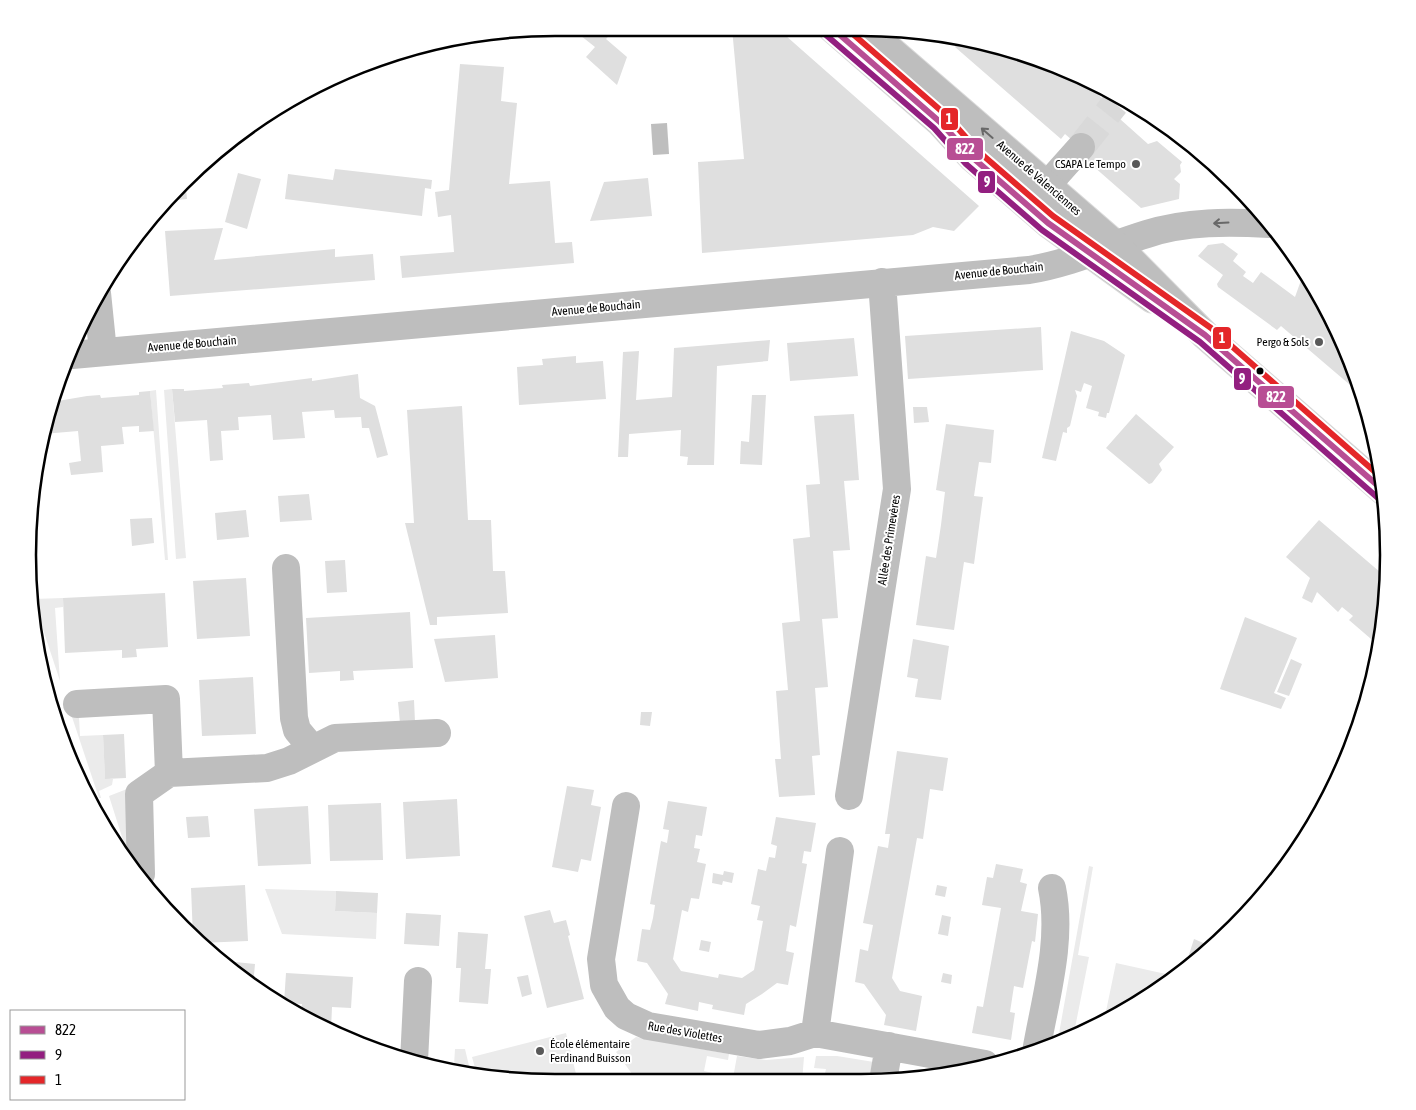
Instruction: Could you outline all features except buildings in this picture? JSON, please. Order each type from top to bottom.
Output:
[{"type":"street","name":"Avenue de Valenciennes","points":[[841,36],[940,122],[972,157],[1028,206],[1089,254],[1205,336]]},
{"type":"street","name":"Avenue de Valenciennes","points":[[876,36],[1116,245],[1205,336],[1374,483]]},
{"type":"street","points":[[1028,206],[1048,186],[1080,147]]},
{"type":"street","name":"Avenue de Bouchain","points":[[77,355],[1030,270],[1066,262],[1148,233],[1183,226],[1231,222],[1260,223]]},
{"type":"street","name":"Allée des Primevères","points":[[849,796],[897,488],[882,282]]},
{"type":"street","points":[[98,310],[102,352]]},
{"type":"street","points":[[286,568],[294,718],[297,730],[312,748]]},
{"type":"street","points":[[77,704],[166,700],[170,773]]},
{"type":"street","points":[[141,868],[139,794],[170,773],[267,768],[289,760],[335,738],[437,733]]},
{"type":"street","name":"Rue des Violettes","points":[[626,806],[601,959],[604,985],[617,1008],[626,1016],[648,1026],[743,1043],[774,1044],[815,1033],[972,1062]]},
{"type":"street","points":[[815,1033],[840,851]]},
{"type":"street","points":[[1038,1042],[1056,935],[1056,907],[1052,888]]},
{"type":"street","points":[[414,1054],[418,981]]},
{"type":"street","points":[[884,1073],[889,1046]]},
{"type":"shaded area","points":[[667,123],[669,154],[653,155],[651,124]]},
{"type":"shaded area","points":[[172,389],[186,558],[176,559],[164,390]]},
{"type":"shaded area","points":[[156,390],[168,560],[165,560],[150,391]]},
{"type":"shaded area","points":[[63,598],[63,607],[55,608],[60,681],[41,624],[38,599]]},
{"type":"shaded area","points":[[72,717],[79,717],[80,736],[103,735],[105,778],[113,779],[112,785],[99,791],[101,798],[99,798]]},
{"type":"shaded area","points":[[127,789],[129,850],[124,843],[109,796]]},
{"type":"shaded area","points":[[1089,866],[1093,867],[1078,955],[1089,957],[1075,1027],[1059,1034]]},
{"type":"shaded area","points":[[265,889],[336,891],[335,911],[377,913],[376,939],[282,934]]},
{"type":"shaded area","points":[[1116,963],[1166,974],[1120,1004],[1106,1011]]},
{"type":"shaded area","points":[[566,1033],[576,1074],[521,1073],[475,1067],[472,1057]]},
{"type":"shaded area","points":[[636,1037],[729,1054],[728,1060],[707,1056],[704,1071],[717,1074],[632,1074],[616,1052]]},
{"type":"shaded area","points":[[455,1049],[465,1049],[469,1066],[454,1064]]},
{"type":"shaded area","points":[[737,1056],[766,1060],[804,1057],[803,1074],[734,1074]]},
{"type":"shaded area","points":[[816,1056],[837,1056],[880,1063],[878,1074],[825,1074],[826,1069],[814,1068]]},
{"type":"tunnel","points":[[1081,147],[1115,104]]},
{"type":"transit line","name":"9","points":[[827,36],[934,128],[966,164],[1042,230],[1200,342],[1376,496]]},
{"type":"transit line","name":"822","points":[[841,36],[940,122],[972,157],[1048,223],[1205,335],[1374,483]]},
{"type":"transit line","name":"1","points":[[855,36],[946,115],[978,151],[1053,216],[1211,328],[1372,470]]},
{"type":"place","name":"CSAPA Le Tempo","points":[[1136,164]]},
{"type":"place","name":"Pergo & Sols","points":[[1319,342]]},
{"type":"place","name":"École élémentaire Ferdinand Buisson","points":[[540,1051]]}]
